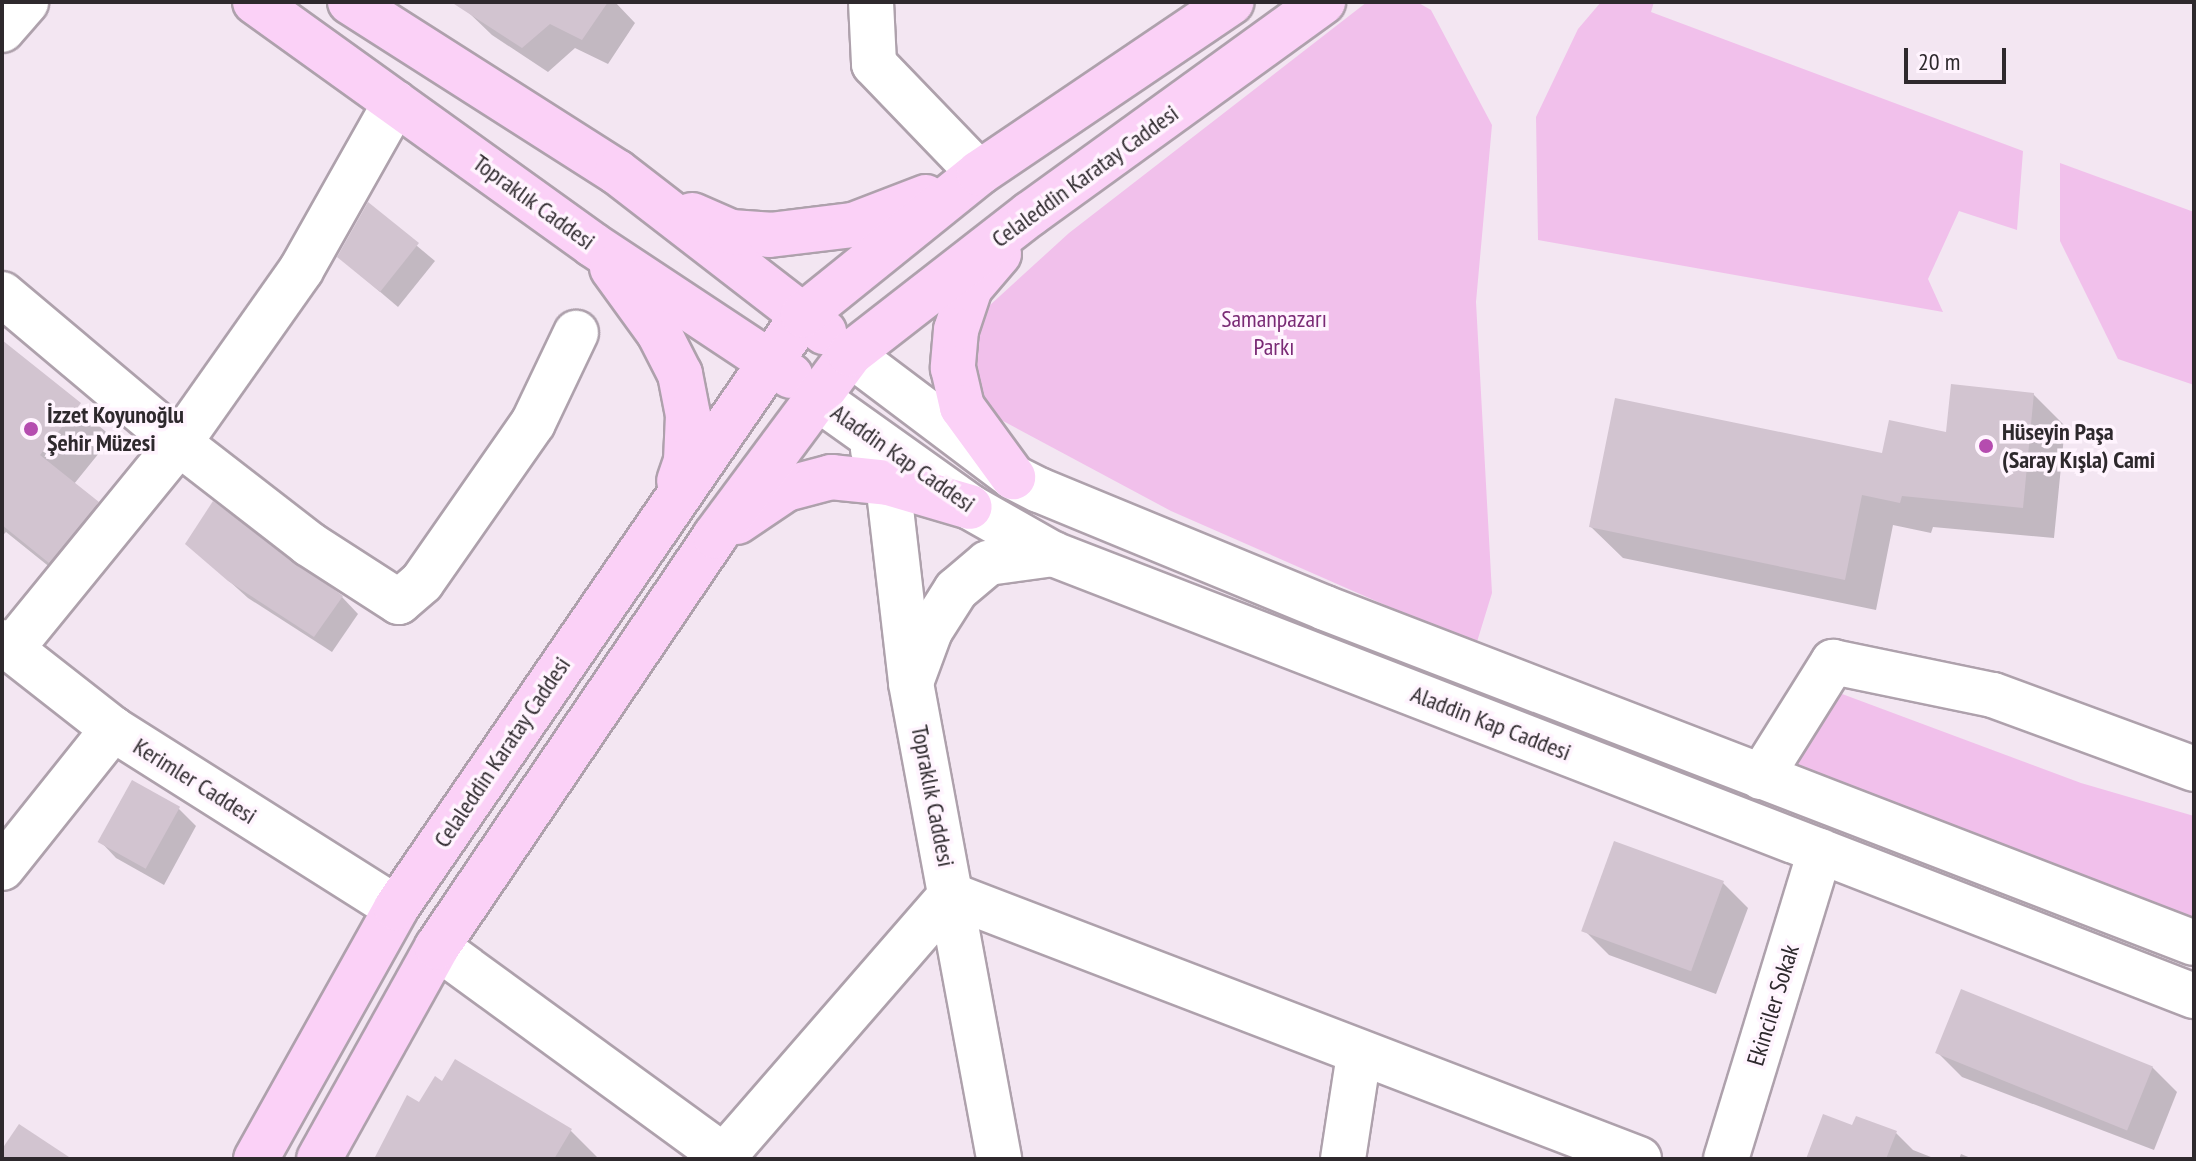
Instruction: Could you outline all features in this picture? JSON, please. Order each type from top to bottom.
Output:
[{"type":"main road","name":"Topraklık Caddesi","points":[[255,2],[593,245],[770,358],[816,397]]},
{"type":"main road","points":[[350,2],[617,172],[731,232],[770,235],[882,217],[979,173]]},
{"type":"main road","points":[[803,315],[979,173],[1232,2]]},
{"type":"main road","name":"Celaleddin Karatay Caddesi","points":[[816,397],[850,354],[1030,214],[1323,2]]},
{"type":"main road","points":[[617,172],[850,354]]},
{"type":"main road","points":[[1013,477],[962,407],[953,368],[956,330],[970,288],[1030,214]]},
{"type":"main road","points":[[593,245],[631,292],[680,374],[688,415],[686,461],[671,502]]},
{"type":"main road","name":"Celaleddin Karatay Caddesi","points":[[256,1159],[396,908],[671,502],[803,315]]},
{"type":"main road","points":[[319,1159],[437,947],[715,536],[816,397]]},
{"type":"main road","points":[[715,536],[807,480],[888,483],[970,507]]},
{"type":"street","points":[[2,30],[26,2]]},
{"type":"street","points":[[871,2],[874,64],[979,173]]},
{"type":"street","points":[[6,645],[179,443],[301,270],[395,103]]},
{"type":"street","points":[[2,294],[179,443],[309,544],[399,602],[422,582],[533,423],[576,333]]},
{"type":"street","name":"Aladdin Kap Caddesi","points":[[850,354],[1013,477],[1325,608],[2194,943]]},
{"type":"street","name":"Aladdin Kap Caddesi","points":[[816,397],[970,507],[1053,554],[2194,996]]},
{"type":"street","name":"Topraklık Caddesi","points":[[867,435],[888,483],[911,683],[999,1159]]},
{"type":"street","points":[[911,683],[930,631],[956,590],[988,563],[1053,554]]},
{"type":"street","name":"Kerimler Caddesi","points":[[6,645],[113,729],[396,908]]},
{"type":"street","points":[[1761,777],[1833,662],[1993,695],[2194,769]]},
{"type":"street","points":[[2,868],[113,729]]},
{"type":"street","name":"Ekinciler Sokak","points":[[1726,1159],[1820,851]]},
{"type":"street","points":[[437,947],[726,1158],[951,895],[1359,1055],[1639,1159]]},
{"type":"street","points":[[1343,1159],[1359,1055]]},
{"type":"green space","name":"Samanpazarı Parkı","points":[[1367,2],[1417,2],[1431,10],[1492,125],[1476,302],[1492,593],[1476,645],[1171,511],[975,406],[967,326],[1069,233]]},
{"type":"green space","points":[[1601,2],[1654,2],[1651,12],[2023,151],[2017,230],[1959,211],[1928,279],[1943,312],[1538,240],[1536,117],[1578,29]]},
{"type":"green space","points":[[2060,163],[2194,212],[2194,385],[2118,359],[2060,241]]},
{"type":"green space","points":[[1818,685],[2081,783],[2194,816],[2194,924],[1779,781]]},
{"type":"building","points":[[451,2],[608,2],[582,40],[550,24],[522,48]]},
{"type":"building","points":[[368,202],[419,243],[380,292],[337,257]]},
{"type":"building","name":"İzzet Koyunoğlu Şehir Müzesi","points":[[2,340],[81,403],[40,455],[99,502],[49,563],[2,525]]},
{"type":"building","points":[[1951,384],[2034,393],[2023,508],[1902,496],[1900,503],[1862,495],[1845,580],[1589,527],[1615,398],[1882,453],[1889,420],[1946,432]]},
{"type":"building","points":[[213,501],[343,596],[314,637],[228,581],[185,544]]},
{"type":"building","points":[[132,780],[180,807],[146,869],[98,842]]},
{"type":"building","points":[[1614,841],[1724,881],[1691,971],[1581,931]]},
{"type":"building","points":[[1961,989],[2153,1067],[2127,1131],[1935,1053]]},
{"type":"building","points":[[455,1059],[572,1129],[554,1159],[374,1159],[407,1095],[419,1102],[435,1076],[442,1081]]},
{"type":"building","points":[[1823,1114],[1852,1125],[1856,1116],[1897,1131],[1886,1159],[1806,1159]]},
{"type":"building","points":[[19,1124],[72,1159],[2,1159],[2,1149]]},
{"type":"place","name":"İzzet Koyunoğlu Şehir Müzesi","points":[[31,429]]},
{"type":"place","name":"Hüseyin Paşa (Saray Kışla) Cami","points":[[1986,446]]}]
